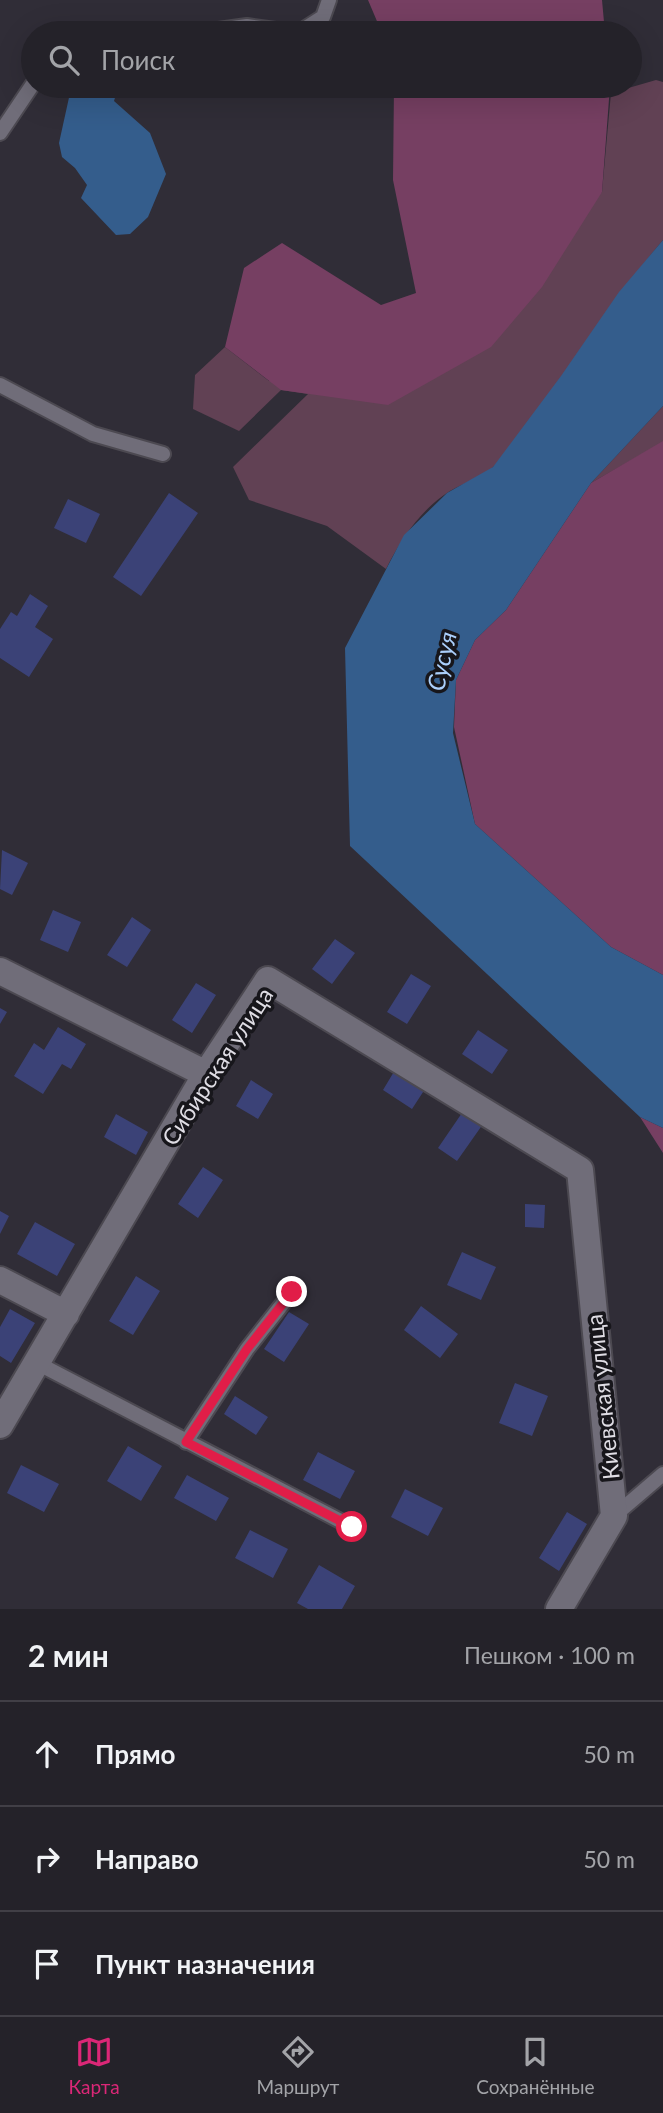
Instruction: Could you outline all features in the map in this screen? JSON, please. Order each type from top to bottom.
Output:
[{"type":"street","points":[[0,971],[206,1074]]},
{"type":"street","name":"Сибирская улица","points":[[0,1425],[206,1074],[268,980],[580,1170]]},
{"type":"street","name":"Киевская улица","points":[[580,1170],[614,1516]]},
{"type":"street","points":[[0,1280],[66,1314]]},
{"type":"street","points":[[559,1609],[614,1516]]},
{"type":"lane","points":[[317,21],[323,17],[328,0]]},
{"type":"lane","points":[[0,133],[24,98]]},
{"type":"lane","points":[[0,385],[93,434],[163,454]]},
{"type":"lane","points":[[186,1442],[247,1349],[292,1292]]},
{"type":"lane","points":[[37,1363],[352,1527]]},
{"type":"lane","points":[[614,1516],[663,1474]]},
{"type":"shaded area","points":[[368,0],[602,0],[604,21],[377,21]]},
{"type":"shaded area","points":[[656,80],[663,82],[663,240],[619,295],[496,464],[481,476],[450,491],[430,507],[405,536],[386,569],[327,526],[249,500],[233,467],[308,394],[281,390],[239,431],[193,409],[195,375],[225,347],[269,381],[602,192],[611,98],[642,98],[642,84]]},
{"type":"shaded area","points":[[394,98],[609,98],[602,192],[542,287],[491,347],[388,405],[281,390],[225,347],[244,268],[282,243],[381,305],[416,293],[393,180]]},
{"type":"shaded area","points":[[663,406],[663,442],[591,483]]},
{"type":"shaded area","points":[[663,441],[663,975],[611,947],[475,824],[454,727],[456,680],[475,640],[506,610],[591,483]]},
{"type":"shaded area","points":[[640,1117],[663,1128],[663,1153]]},
{"type":"water","points":[[69,98],[115,98],[114,101],[150,133],[166,174],[148,217],[130,234],[116,235],[81,198],[87,185],[75,168],[62,157],[59,143]]},
{"type":"water","name":"Сусуя","points":[[663,240],[663,406],[591,483],[506,610],[475,640],[456,680],[453,733],[475,824],[611,947],[663,975],[663,1128],[640,1117],[350,846],[345,648],[404,535],[447,493],[493,467],[619,292]]},
{"type":"building","points":[[169,493],[198,513],[141,596],[113,577]]},
{"type":"building","points":[[68,499],[100,514],[86,543],[54,528]]},
{"type":"building","points":[[30,594],[48,606],[35,627],[53,639],[29,677],[0,658],[0,629],[11,612],[17,616]]},
{"type":"building","points":[[2,850],[28,863],[12,895],[0,889]]},
{"type":"building","points":[[53,910],[81,922],[68,952],[40,940]]},
{"type":"building","points":[[132,917],[151,930],[127,967],[107,955]]},
{"type":"building","points":[[335,939],[355,953],[332,984],[312,969]]},
{"type":"building","points":[[411,974],[431,986],[407,1024],[387,1012]]},
{"type":"building","points":[[196,983],[216,995],[192,1033],[172,1020]]},
{"type":"building","points":[[0,1008],[7,1012],[0,1024]]},
{"type":"building","points":[[58,1027],[86,1044],[71,1069],[62,1064],[43,1094],[14,1076],[34,1043],[44,1050]]},
{"type":"building","points":[[478,1030],[508,1050],[492,1074],[462,1054]]},
{"type":"building","points":[[395,1070],[425,1089],[412,1109],[383,1090]]},
{"type":"building","points":[[251,1080],[273,1094],[258,1119],[236,1106]]},
{"type":"building","points":[[464,1110],[483,1124],[457,1161],[438,1148]]},
{"type":"building","points":[[116,1114],[148,1132],[136,1155],[104,1137]]},
{"type":"building","points":[[203,1167],[223,1180],[198,1218],[178,1204]]},
{"type":"building","points":[[525,1204],[545,1205],[544,1228],[525,1227]]},
{"type":"building","points":[[0,1211],[9,1216],[0,1234]]},
{"type":"building","points":[[35,1222],[75,1244],[57,1276],[17,1254]]},
{"type":"building","points":[[462,1252],[496,1267],[481,1300],[447,1285]]},
{"type":"building","points":[[136,1276],[160,1291],[133,1335],[109,1321]]},
{"type":"building","points":[[421,1306],[458,1334],[440,1358],[404,1330]]},
{"type":"building","points":[[10,1309],[35,1323],[11,1363],[0,1356],[0,1327]]},
{"type":"building","points":[[289,1312],[309,1324],[284,1362],[264,1349]]},
{"type":"building","points":[[515,1383],[548,1396],[532,1436],[499,1423]]},
{"type":"building","points":[[235,1396],[268,1417],[256,1435],[224,1414]]},
{"type":"building","points":[[128,1446],[162,1466],[141,1501],[107,1481]]},
{"type":"building","points":[[318,1452],[355,1471],[340,1499],[303,1480]]},
{"type":"building","points":[[21,1465],[59,1484],[44,1512],[7,1493]]},
{"type":"building","points":[[187,1475],[229,1498],[216,1521],[174,1498]]},
{"type":"building","points":[[405,1489],[443,1508],[428,1536],[391,1517]]},
{"type":"building","points":[[567,1512],[587,1524],[559,1571],[539,1558]]},
{"type":"building","points":[[250,1530],[288,1549],[273,1578],[235,1558]]},
{"type":"building","points":[[319,1565],[355,1586],[342,1609],[308,1609],[297,1603]]},
{"type":"route","points":[[292,1292],[247,1349],[186,1442],[352,1527]]}]
